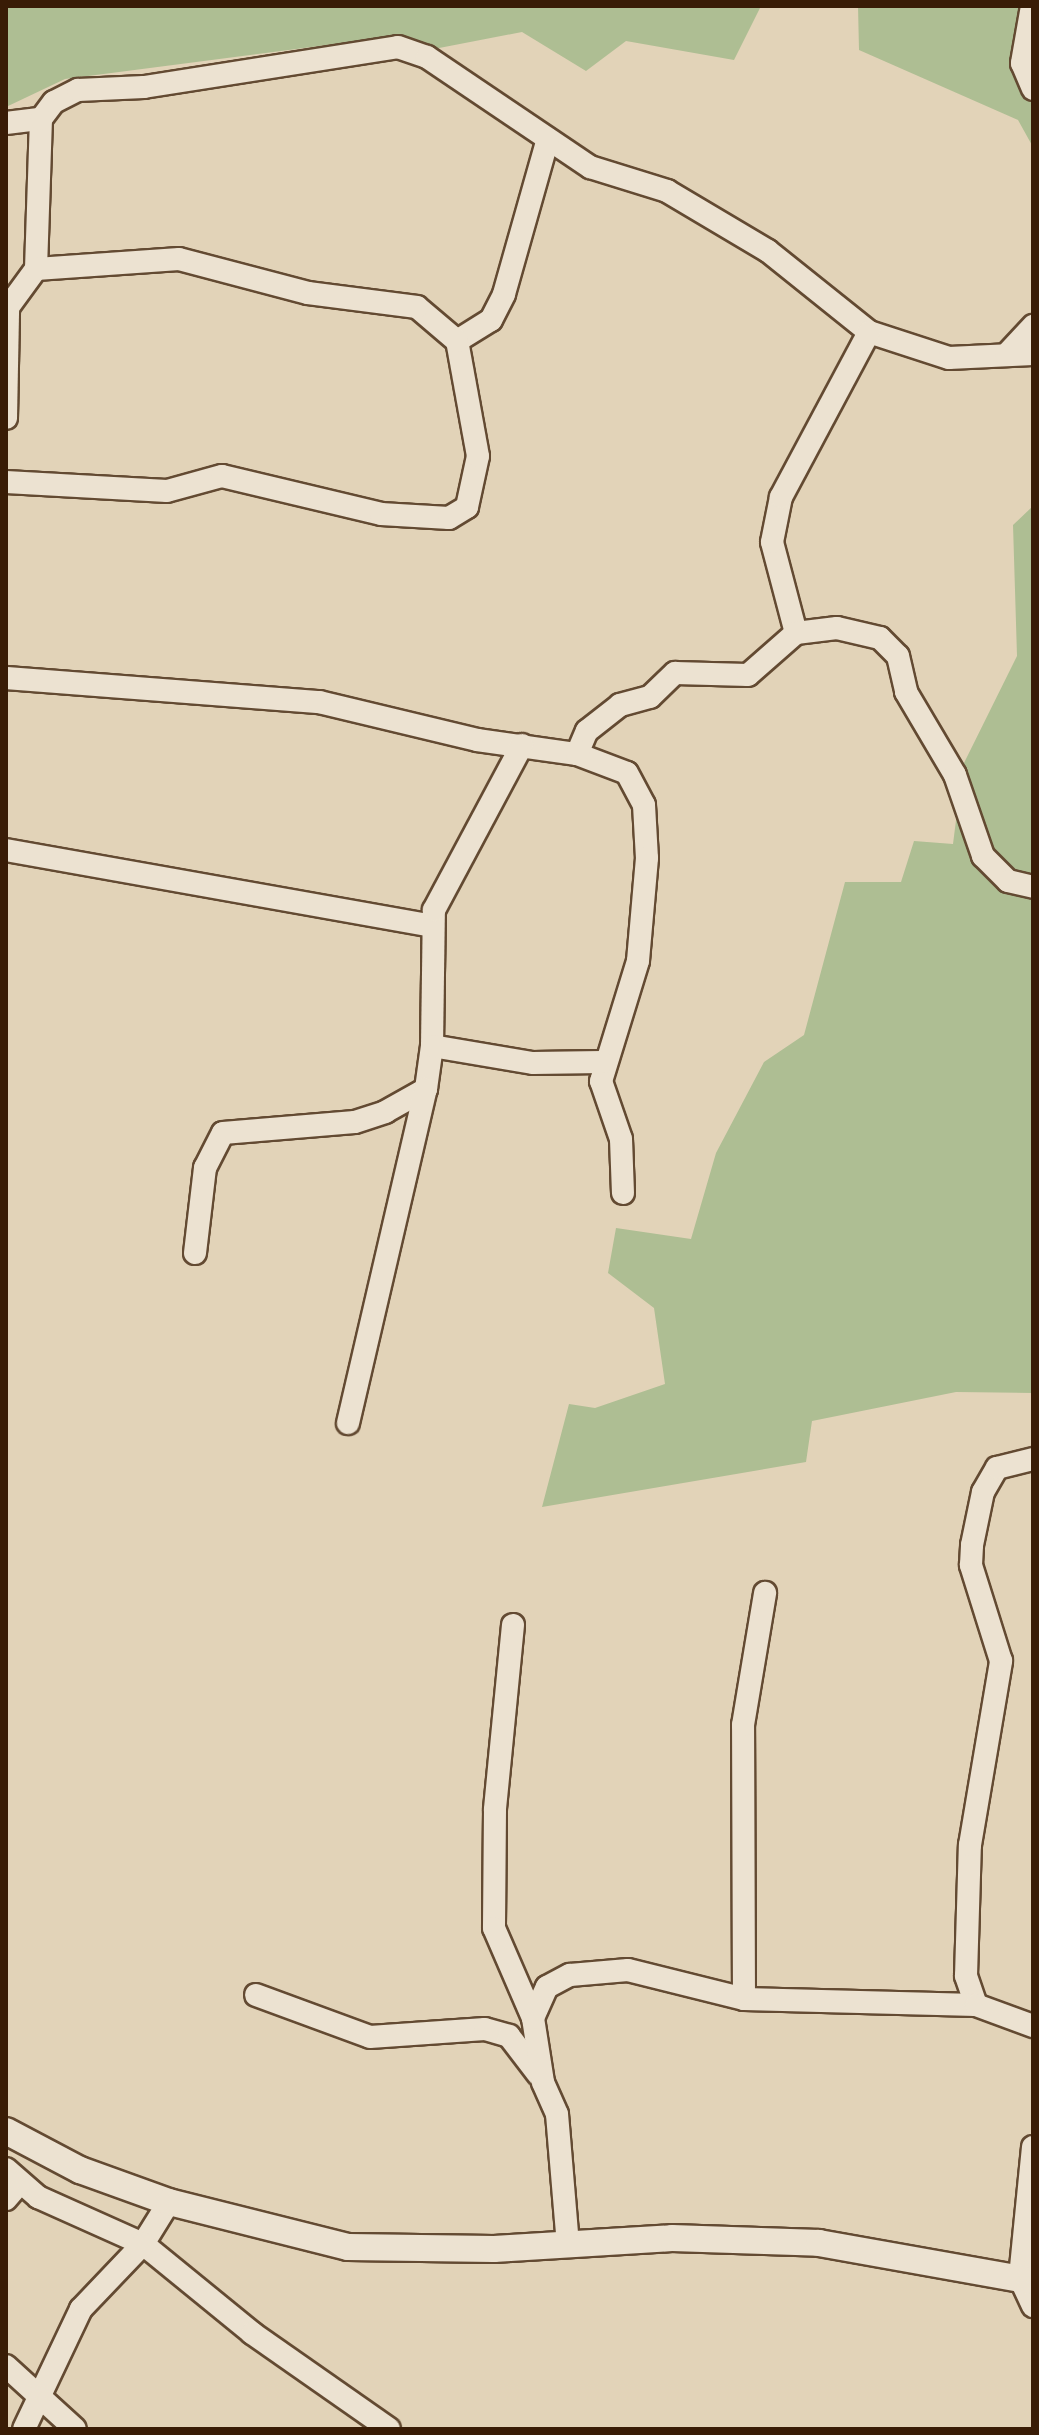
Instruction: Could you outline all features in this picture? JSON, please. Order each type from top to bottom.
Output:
[{"type":"street","points":[[1032,6],[1022,63],[1033,89]]},
{"type":"street","points":[[6,123],[41,119],[78,90],[144,87],[398,47],[427,57],[590,167],[667,191],[837,300],[869,332],[949,358],[1033,354]]},
{"type":"street","points":[[6,418],[7,310],[36,269],[41,119]]},
{"type":"street","points":[[457,341],[491,320],[504,294],[548,139]]},
{"type":"street","points":[[6,482],[167,491],[222,476],[381,514],[460,516],[479,438],[457,341],[417,307],[308,293],[179,259],[36,269]]},
{"type":"street","points":[[1006,355],[1033,326]]},
{"type":"street","points":[[796,633],[772,542],[781,497],[869,332]]},
{"type":"street","points":[[577,754],[587,731],[620,705],[650,697],[675,673],[748,675],[796,633],[837,628],[880,638],[898,656],[906,692],[955,775],[983,856],[1008,881],[1033,887]]},
{"type":"street","points":[[6,678],[290,698],[577,754],[627,773],[644,805],[638,961],[602,1062],[604,1104],[621,1139],[623,1193]]},
{"type":"street","points":[[348,1423],[426,1089],[432,1046],[431,926],[522,745]]},
{"type":"street","points":[[6,850],[431,926]]},
{"type":"street","points":[[432,1046],[533,1063],[602,1062]]},
{"type":"street","points":[[195,1253],[205,1168],[223,1133],[355,1122],[426,1089]]},
{"type":"street","points":[[976,2005],[966,1976],[970,1845],[1001,1661],[971,1565],[972,1545],[983,1492],[997,1468],[1033,1459]]},
{"type":"street","points":[[744,1999],[743,1725],[765,1593]]},
{"type":"street","points":[[513,1625],[495,1810],[494,1928],[533,2018],[543,2082]]},
{"type":"street","points":[[533,2018],[547,1987],[599,1973],[628,1970],[744,1999],[976,2005],[1033,2026]]},
{"type":"street","points":[[256,1995],[370,2037],[485,2029],[509,2036],[543,2082],[557,2114],[568,2245]]},
{"type":"street","points":[[6,2131],[80,2170],[169,2202],[348,2247],[568,2245],[672,2238],[819,2243],[1026,2280]]},
{"type":"street","points":[[1033,2147],[1026,2280],[1033,2306]]},
{"type":"street","points":[[11,2184],[143,2244],[252,2333],[389,2429]]},
{"type":"street","points":[[24,2429],[37,2394],[81,2309],[143,2244],[169,2202]]},
{"type":"street","points":[[6,2366],[75,2429]]},
{"type":"green space","points":[[6,6],[761,6],[734,60],[626,41],[586,71],[522,32],[434,49],[404,35],[65,79],[6,107]]},
{"type":"green space","points":[[858,6],[1033,6],[1033,147],[1018,120],[859,50]]},
{"type":"green space","points":[[1033,506],[1033,1393],[956,1392],[812,1421],[806,1462],[542,1507],[569,1404],[595,1408],[665,1384],[654,1308],[608,1273],[616,1228],[691,1239],[716,1153],[764,1062],[804,1035],[845,882],[901,882],[914,841],[953,844],[963,765],[1017,656],[1013,525]]}]
